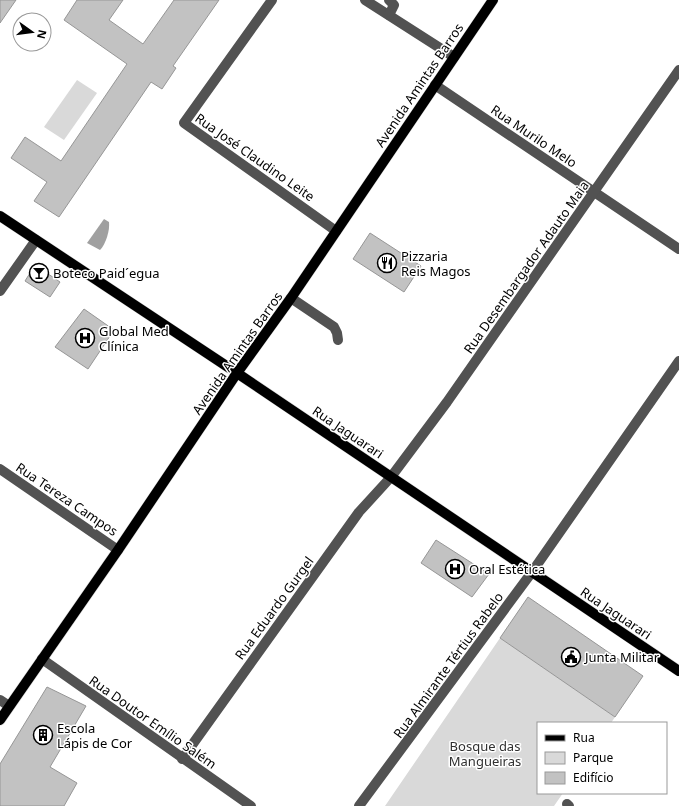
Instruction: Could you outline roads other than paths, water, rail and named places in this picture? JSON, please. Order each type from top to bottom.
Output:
[{"type":"main road","name":"Avenida Amintas Barros","points":[[0,720],[118,550],[237,373],[291,298],[493,0]]},
{"type":"main road","name":"Rua Jaguarari","points":[[0,216],[237,373],[679,671]]},
{"type":"street","name":"Rua José Claudino Leite","points":[[272,0],[184,123],[336,231]]},
{"type":"street","points":[[366,0],[454,57]]},
{"type":"street","points":[[389,0],[394,5],[389,15]]},
{"type":"street","name":"Rua Desembargador Adauto Maia","points":[[391,477],[447,402],[679,70]]},
{"type":"street","name":"Rua Murilo Melo","points":[[435,85],[679,249]]},
{"type":"street","points":[[0,291],[36,240]]},
{"type":"street","points":[[291,298],[334,327],[338,340]]},
{"type":"street","name":"Rua Almirante Tértius Rabelo","points":[[360,806],[532,572],[679,361]]},
{"type":"street","name":"Rua Tereza Campos","points":[[0,469],[118,550]]},
{"type":"street","name":"Rua Eduardo Gurgel","points":[[182,759],[354,518],[391,477]]},
{"type":"street","name":"Rua Doutor Emílio Salém","points":[[42,659],[182,759],[251,806]]},
{"type":"street","points":[[0,700],[9,706]]},
{"type":"place","name":"Pizzaria Reis Magos","points":[[387,263]]},
{"type":"place","name":"Boteco Paid´egua","points":[[39,273]]},
{"type":"place","name":"Global Med Clínica","points":[[85,338]]},
{"type":"place","name":"Oral Estética","points":[[455,569]]},
{"type":"place","name":"Junta Militar","points":[[571,657]]},
{"type":"place","name":"Escola Lápis de Cor","points":[[43,735]]},
{"type":"park label","name":"Bosque das Mangueiras","points":[[485,754]]}]
